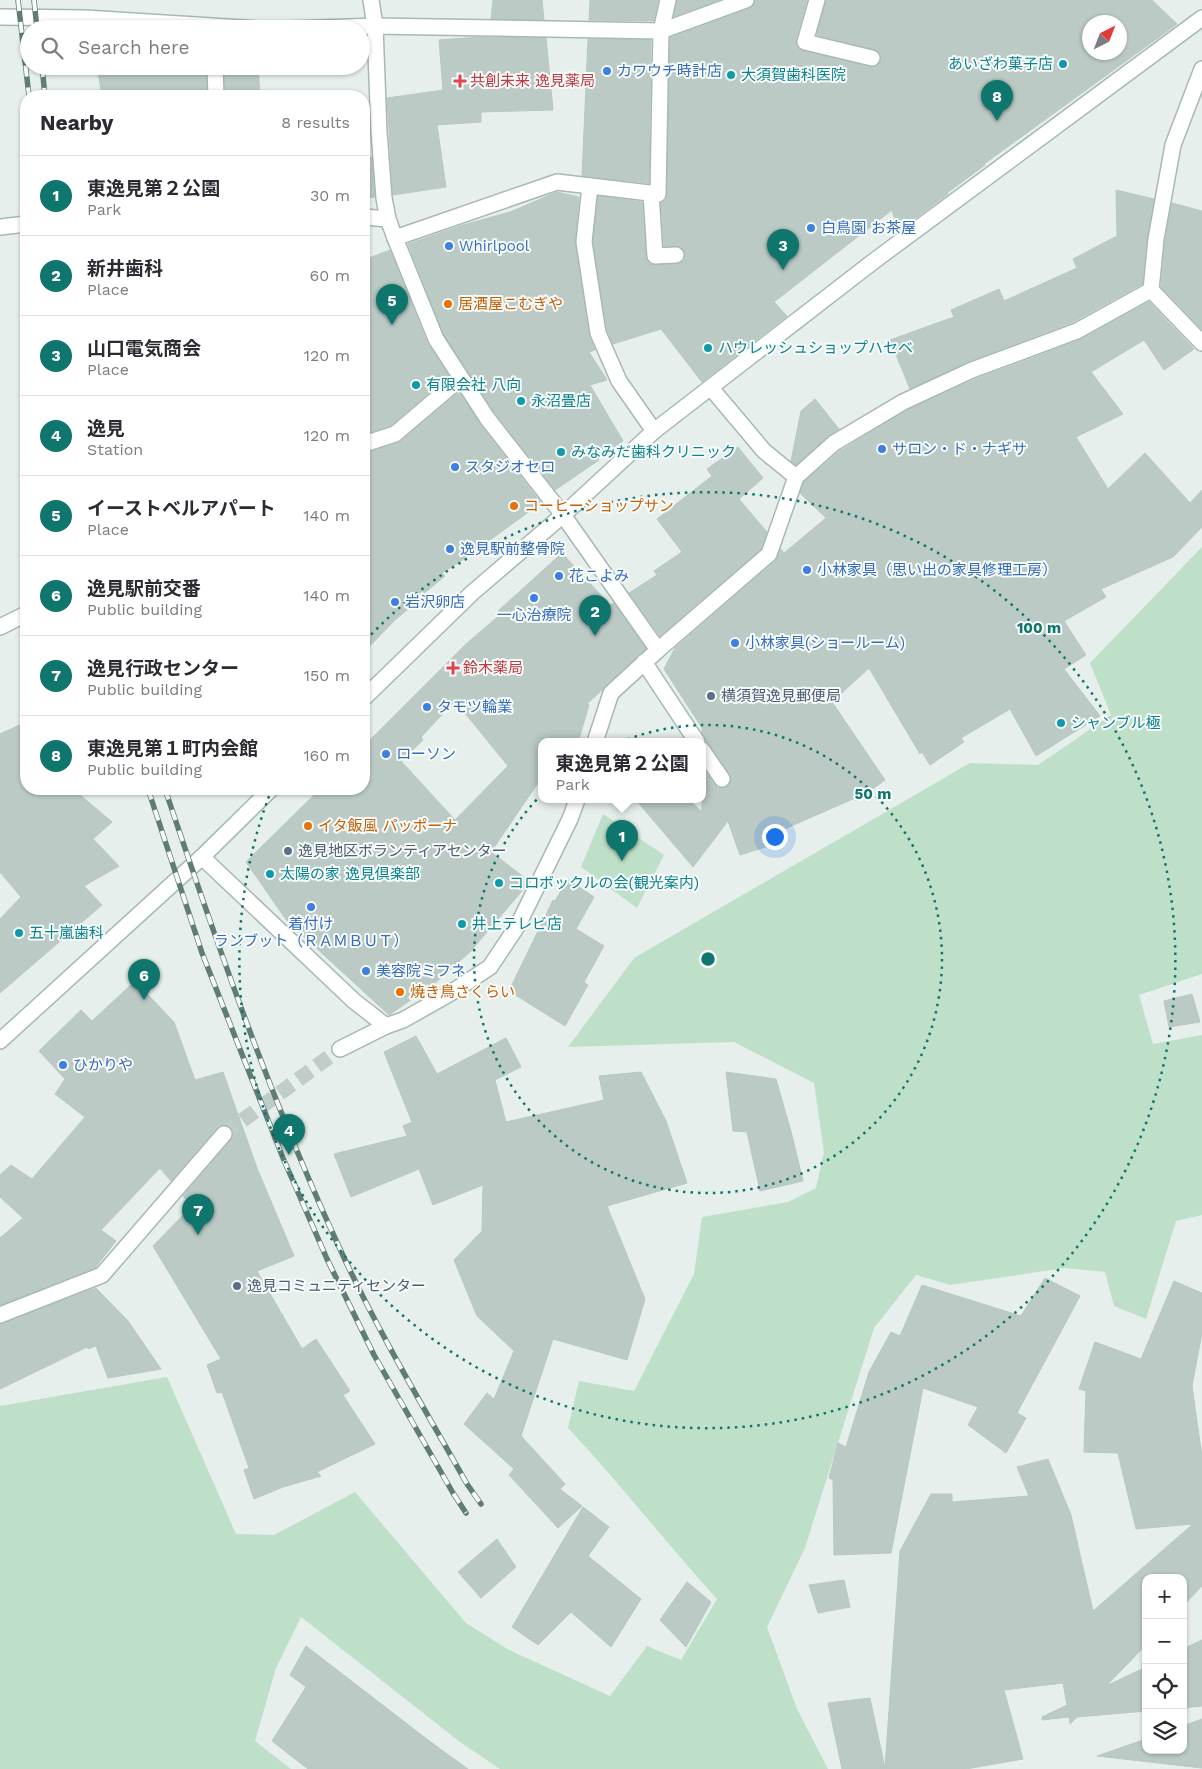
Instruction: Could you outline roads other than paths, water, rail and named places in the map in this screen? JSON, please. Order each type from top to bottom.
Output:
[{"type":"street","points":[[372,0],[375,26],[378,132],[384,198],[388,219],[395,238],[436,339],[487,418],[562,515],[658,650]]},
{"type":"street","points":[[395,238],[557,182],[658,194],[661,31],[668,0]]},
{"type":"street","points":[[370,26],[661,31],[746,0]]},
{"type":"street","points":[[817,0],[805,42],[872,58]]},
{"type":"street","points":[[0,17],[113,20]]},
{"type":"street","points":[[370,692],[472,593],[562,515],[654,431],[874,261],[1202,18]]},
{"type":"street","points":[[1202,69],[1172,145],[1156,239],[1151,290],[1202,343]]},
{"type":"street","points":[[215,75],[216,90]]},
{"type":"street","points":[[590,186],[584,242],[598,333],[619,381],[654,431]]},
{"type":"street","points":[[651,193],[655,256],[676,255]]},
{"type":"street","points":[[370,218],[388,219]]},
{"type":"street","points":[[0,227],[20,225]]},
{"type":"street","points":[[596,738],[611,693],[769,554],[796,477],[834,443],[904,402],[972,370],[1077,331],[1151,290]]},
{"type":"street","points":[[370,442],[395,434],[461,378]]},
{"type":"street","points":[[711,388],[764,451],[796,477]]},
{"type":"street","points":[[0,628],[20,617]]},
{"type":"street","points":[[644,662],[694,738]]},
{"type":"street","points":[[706,756],[722,779]]},
{"type":"street","points":[[0,1041],[202,857],[265,795]]},
{"type":"street","points":[[340,1049],[386,1026],[403,1020],[434,1003],[490,966],[518,925],[570,819],[576,803]]},
{"type":"street","points":[[202,857],[354,1001],[386,1026]]},
{"type":"street","points":[[0,1314],[102,1275],[224,1134]]},
{"type":"tunnel","points":[[224,1134],[340,1049]]},
{"type":"railway","points":[[18,0],[20,20]]},
{"type":"railway","points":[[34,0],[36,20]]},
{"type":"railway","points":[[27,75],[28,90]]},
{"type":"railway","points":[[43,75],[44,90]]},
{"type":"railway","points":[[150,795],[202,953],[283,1158],[327,1259],[374,1355],[466,1513]]},
{"type":"railway","points":[[167,795],[246,1021],[315,1193],[354,1279],[385,1338],[467,1484],[481,1504]]},
{"type":"place","name":"あいざわ菓子店","points":[[1063,64]]},
{"type":"place","name":"カワウチ時計店","points":[[607,71]]},
{"type":"place","name":"大須賀歯科医院","points":[[731,75]]},
{"type":"place","name":"共創未来 逸見薬局","points":[[460,81]]},
{"type":"place","name":"東逸見第１町内会館","points":[[997,121]]},
{"type":"place","name":"白鳥園 お茶屋","points":[[811,228]]},
{"type":"place","name":"Whirlpool","points":[[449,246]]},
{"type":"place","name":"山口電気商会","points":[[783,270]]},
{"type":"place","name":"居酒屋こむぎや","points":[[448,304]]},
{"type":"place","name":"イーストベルアパート","points":[[392,325]]},
{"type":"place","name":"ハウレッシュショップハセベ","points":[[708,348]]},
{"type":"place","name":"有限会社 八向","points":[[416,385]]},
{"type":"place","name":"永沼畳店","points":[[521,401]]},
{"type":"place","name":"サロン・ド・ナギサ","points":[[882,449]]},
{"type":"place","name":"みなみだ歯科クリニック","points":[[561,452]]},
{"type":"place","name":"スタジオセロ","points":[[455,467]]},
{"type":"place","name":"コーヒーショップサン","points":[[514,506]]},
{"type":"place","name":"逸見駅前整骨院","points":[[450,549]]},
{"type":"place","name":"小林家具（思い出の家具修理工房）","points":[[807,570]]},
{"type":"place","name":"花こよみ","points":[[559,576]]},
{"type":"place","name":"一心治療院","points":[[534,598]]},
{"type":"place","name":"岩沢卵店","points":[[395,602]]},
{"type":"place","name":"新井歯科","points":[[595,636]]},
{"type":"place","name":"小林家具(ショールーム)","points":[[735,643]]},
{"type":"place","name":"鈴木薬局","points":[[453,668]]},
{"type":"place","name":"横須賀逸見郵便局","points":[[711,696]]},
{"type":"place","name":"タモツ輪業","points":[[427,707]]},
{"type":"place","name":"シャンブル極","points":[[1061,723]]},
{"type":"place","name":"ローソン","points":[[386,754]]},
{"type":"place","name":"イタ飯風 パッポーナ","points":[[308,826]]},
{"type":"place","name":"逸見地区ボランティアセンター","points":[[288,851]]},
{"type":"place","name":"東逸見第２公園","points":[[622,861]]},
{"type":"place","name":"太陽の家 逸見倶楽部","points":[[270,874]]},
{"type":"place","name":"コロボックルの会(観光案内)","points":[[499,883]]},
{"type":"place","name":"着付け ランブット（ＲＡＭＢＵＴ）","points":[[311,907]]},
{"type":"place","name":"井上テレビ店","points":[[462,924]]},
{"type":"place","name":"五十嵐歯科","points":[[19,933]]},
{"type":"place","name":"美容院ミフネ","points":[[366,971]]},
{"type":"place","name":"焼き鳥さくらい","points":[[400,992]]},
{"type":"place","name":"逸見駅前交番","points":[[144,1000]]},
{"type":"place","name":"ひかりや","points":[[63,1065]]},
{"type":"place","name":"逸見","points":[[289,1155]]},
{"type":"place","name":"逸見行政センター","points":[[198,1235]]},
{"type":"place","name":"逸見コミュニティセンター","points":[[237,1286]]}]
